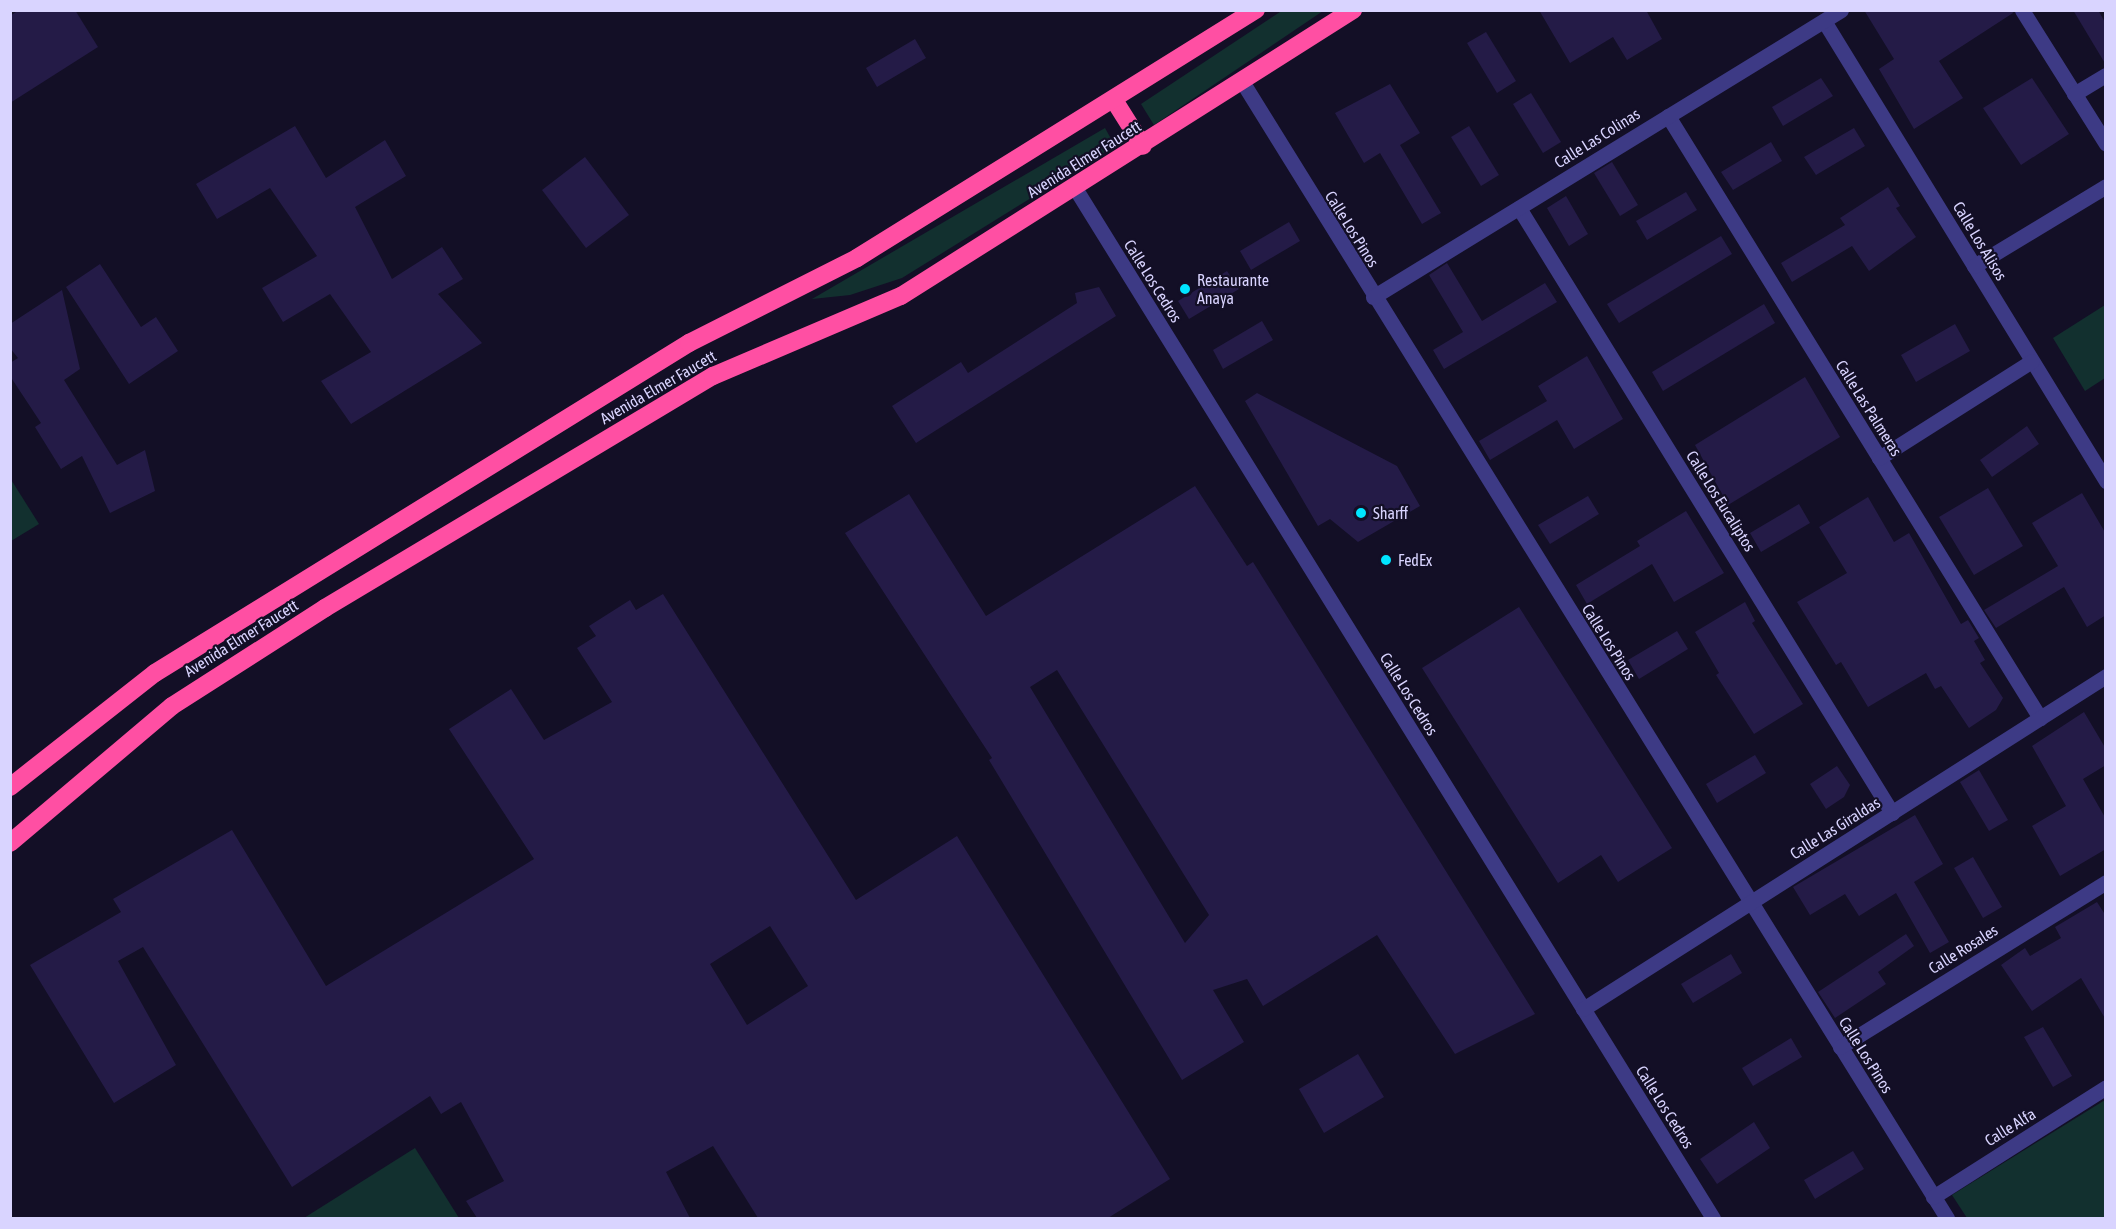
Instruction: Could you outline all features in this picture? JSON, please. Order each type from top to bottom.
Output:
[{"type":"highway","name":"Avenida Elmer Faucett","points":[[10,787],[165,666],[689,343],[857,258],[1256,10]]},
{"type":"highway","name":"Avenida Elmer Faucett","points":[[10,843],[172,706],[325,608],[713,376],[901,296],[1243,83],[1353,10]]},
{"type":"highway","points":[[1114,100],[1143,146]]},
{"type":"street","name":"Calle Las Colinas","points":[[1373,297],[1840,10]]},
{"type":"street","points":[[2022,10],[2106,144]]},
{"type":"street","name":"Calle Los Alisos","points":[[1824,21],[2106,481]]},
{"type":"street","points":[[2074,94],[2106,75]]},
{"type":"street","name":"Calle Los Pinos","points":[[1243,83],[1373,297],[1947,1218]]},
{"type":"street","name":"Calle Las Palmeras","points":[[1668,116],[2040,718]]},
{"type":"street","points":[[1974,266],[2106,186]]},
{"type":"street","name":"Calle Los Cedros","points":[[1075,188],[1713,1218]]},
{"type":"street","name":"Calle Los Eucaliptos","points":[[1520,208],[1892,813]]},
{"type":"street","points":[[1879,458],[2032,361]]},
{"type":"street","name":"Calle Las Giraldas","points":[[1583,1009],[2106,676]]},
{"type":"street","name":"Calle Rosales","points":[[1840,1047],[2106,882]]},
{"type":"street","name":"Calle Alfa","points":[[1933,1197],[2106,1087]]},
{"type":"green space","points":[[1283,10],[1323,11],[1154,125],[1141,104]]},
{"type":"green space","points":[[1105,128],[1115,146],[902,278],[850,295],[812,299]]},
{"type":"green space","points":[[2105,305],[2105,378],[2085,391],[2053,338]]},
{"type":"green space","points":[[10,478],[39,524],[11,541],[10,541]]},
{"type":"green space","points":[[2105,1100],[2105,1218],[1967,1218],[1952,1195]]},
{"type":"green space","points":[[415,1148],[459,1218],[304,1218]]},
{"type":"building","points":[[19,10],[75,10],[98,47],[10,103],[10,16]]},
{"type":"building","points":[[1539,10],[1646,10],[1662,39],[1627,60],[1613,37],[1570,63]]},
{"type":"building","points":[[1864,10],[2012,10],[2013,13],[1939,61],[1963,98],[1914,129],[1879,69],[1894,59]]},
{"type":"building","points":[[2073,10],[2098,10],[2106,24],[2106,65]]},
{"type":"building","points":[[1486,32],[1516,81],[1497,93],[1467,43]]},
{"type":"building","points":[[915,39],[926,58],[877,87],[866,68]]},
{"type":"building","points":[[1821,78],[1833,96],[1783,126],[1772,107]]},
{"type":"building","points":[[2032,78],[2069,134],[2021,165],[1983,108]]},
{"type":"building","points":[[1390,84],[1420,133],[1400,145],[1441,213],[1422,224],[1380,153],[1364,163],[1335,113]]},
{"type":"building","points":[[1531,93],[1561,142],[1543,153],[1513,104]]},
{"type":"building","points":[[295,126],[326,178],[385,140],[406,176],[355,207],[392,279],[442,247],[463,279],[438,294],[482,343],[351,424],[321,381],[371,352],[330,294],[283,322],[262,288],[317,256],[270,188],[217,219],[196,184]]},
{"type":"building","points":[[1469,126],[1499,175],[1481,186],[1451,137]]},
{"type":"building","points":[[1854,128],[1865,146],[1816,175],[1804,157]]},
{"type":"building","points":[[1771,142],[1782,161],[1733,190],[1721,172]]},
{"type":"building","points":[[585,157],[629,215],[586,248],[542,190]]},
{"type":"building","points":[[1612,162],[1638,205],[1620,216],[1594,173]]},
{"type":"building","points":[[1888,187],[1900,206],[1896,208],[1916,237],[1869,271],[1852,246],[1792,282],[1781,263],[1845,225],[1840,218]]},
{"type":"building","points":[[1686,192],[1697,210],[1647,240],[1636,221]]},
{"type":"building","points":[[1566,196],[1588,234],[1569,246],[1547,208]]},
{"type":"building","points":[[1289,222],[1300,241],[1251,270],[1240,251]]},
{"type":"building","points":[[1721,236],[1732,254],[1619,323],[1607,304]]},
{"type":"building","points":[[1447,263],[1482,321],[1545,283],[1557,302],[1444,369],[1433,350],[1463,332],[1429,275]]},
{"type":"building","points":[[100,264],[141,327],[156,317],[178,351],[129,384],[66,287]]},
{"type":"building","points":[[1227,271],[1239,289],[1189,319],[1178,301]]},
{"type":"building","points":[[1099,287],[1116,316],[916,443],[892,406],[961,362],[968,373],[1077,303],[1075,293]]},
{"type":"building","points":[[62,290],[80,369],[64,380],[117,465],[145,450],[155,491],[110,513],[82,456],[61,469],[35,427],[41,423],[10,376],[10,363],[18,358],[10,348],[10,324]]},
{"type":"building","points":[[1764,304],[1775,323],[1663,391],[1652,372]]},
{"type":"building","points":[[1262,321],[1273,340],[1223,369],[1213,350]]},
{"type":"building","points":[[1955,324],[1970,351],[1916,382],[1901,355]]},
{"type":"building","points":[[1587,356],[1623,419],[1574,449],[1557,420],[1490,460],[1479,441],[1547,401],[1538,386]]},
{"type":"building","points":[[1805,377],[1840,437],[1728,505],[1695,445]]},
{"type":"building","points":[[1257,393],[1397,466],[1420,506],[1358,542],[1330,519],[1318,526],[1245,401]]},
{"type":"building","points":[[2027,426],[2039,444],[1992,477],[1980,460]]},
{"type":"building","points":[[1195,486],[1247,566],[1253,562],[1535,1014],[1455,1054],[1377,935],[1263,1006],[1247,979],[1213,990],[1244,1042],[1182,1080],[989,760],[992,758],[845,533],[909,494],[986,616]],"holes":[[[1057,670],[1209,915],[1185,943],[1030,687]]]},
{"type":"building","points":[[1988,488],[2023,546],[1974,575],[1939,517]]},
{"type":"building","points":[[2082,493],[2106,534],[2106,615],[2087,627],[2064,587],[1996,628],[1984,610],[2058,566],[2032,523]]},
{"type":"building","points":[[1588,496],[1599,514],[1550,544],[1538,525]]},
{"type":"building","points":[[1868,497],[1894,542],[1909,533],[1961,624],[1968,620],[1979,638],[1974,641],[1985,660],[1980,663],[2003,698],[1996,710],[1969,728],[1941,686],[1935,689],[1926,673],[1868,707],[1841,662],[1836,665],[1797,602],[1847,573],[1819,527]]},
{"type":"building","points":[[1799,504],[1810,523],[1761,552],[1750,533]]},
{"type":"building","points":[[1686,511],[1724,573],[1674,602],[1652,564],[1587,604],[1576,585],[1640,546],[1637,541]]},
{"type":"building","points":[[663,594],[856,900],[957,836],[1170,1179],[1108,1218],[758,1218],[713,1146],[666,1172],[690,1218],[477,1218],[466,1201],[504,1181],[461,1102],[441,1114],[430,1096],[292,1187],[143,947],[118,961],[176,1065],[114,1103],[30,965],[121,912],[113,899],[232,830],[326,986],[534,859],[449,729],[511,689],[544,740],[612,702],[577,648],[596,636],[589,626],[630,600],[636,610]],"holes":[[[770,926],[808,986],[747,1025],[710,964]]]},
{"type":"building","points":[[1745,602],[1755,621],[1752,623],[1803,704],[1754,734],[1716,675],[1719,673],[1695,632]]},
{"type":"building","points":[[1519,607],[1672,848],[1618,882],[1601,855],[1558,883],[1422,668]]},
{"type":"building","points":[[1677,631],[1688,649],[1639,679],[1628,660]]},
{"type":"building","points":[[2084,712],[2106,749],[2106,765],[2083,779],[2106,819],[2106,849],[2060,876],[2032,826],[2066,806],[2032,746]]},
{"type":"building","points":[[1755,755],[1766,773],[1717,803],[1706,784]]},
{"type":"building","points":[[1837,766],[1850,785],[1844,797],[1826,809],[1810,784]]},
{"type":"building","points":[[1979,770],[2008,820],[1989,831],[1960,782]]},
{"type":"building","points":[[1915,815],[1943,864],[1914,882],[1949,942],[1930,953],[1896,893],[1859,916],[1845,894],[1810,915],[1793,887]]},
{"type":"building","points":[[1973,857],[2002,907],[1983,918],[1954,868]]},
{"type":"building","points":[[2097,902],[2106,916],[2106,1020],[2081,978],[2032,1011],[2001,965],[2025,948],[2030,956],[2061,938],[2055,927]]},
{"type":"building","points":[[1906,934],[1914,946],[1878,972],[1886,984],[1835,1018],[1818,992]]},
{"type":"building","points":[[1731,954],[1742,973],[1693,1003],[1681,984]]},
{"type":"building","points":[[2043,1027],[2072,1076],[2053,1087],[2024,1037]]},
{"type":"building","points":[[1791,1038],[1802,1057],[1753,1086],[1742,1068]]},
{"type":"building","points":[[1358,1054],[1384,1097],[1324,1133],[1299,1089]]},
{"type":"building","points":[[1754,1122],[1770,1148],[1717,1184],[1700,1159]]},
{"type":"building","points":[[1853,1151],[1864,1169],[1815,1199],[1804,1180]]},
{"type":"place","name":"Restaurante Anaya","points":[[1185,289]]},
{"type":"place","name":"Sharff","points":[[1361,513]]},
{"type":"place","name":"FedEx","points":[[1386,560]]}]
